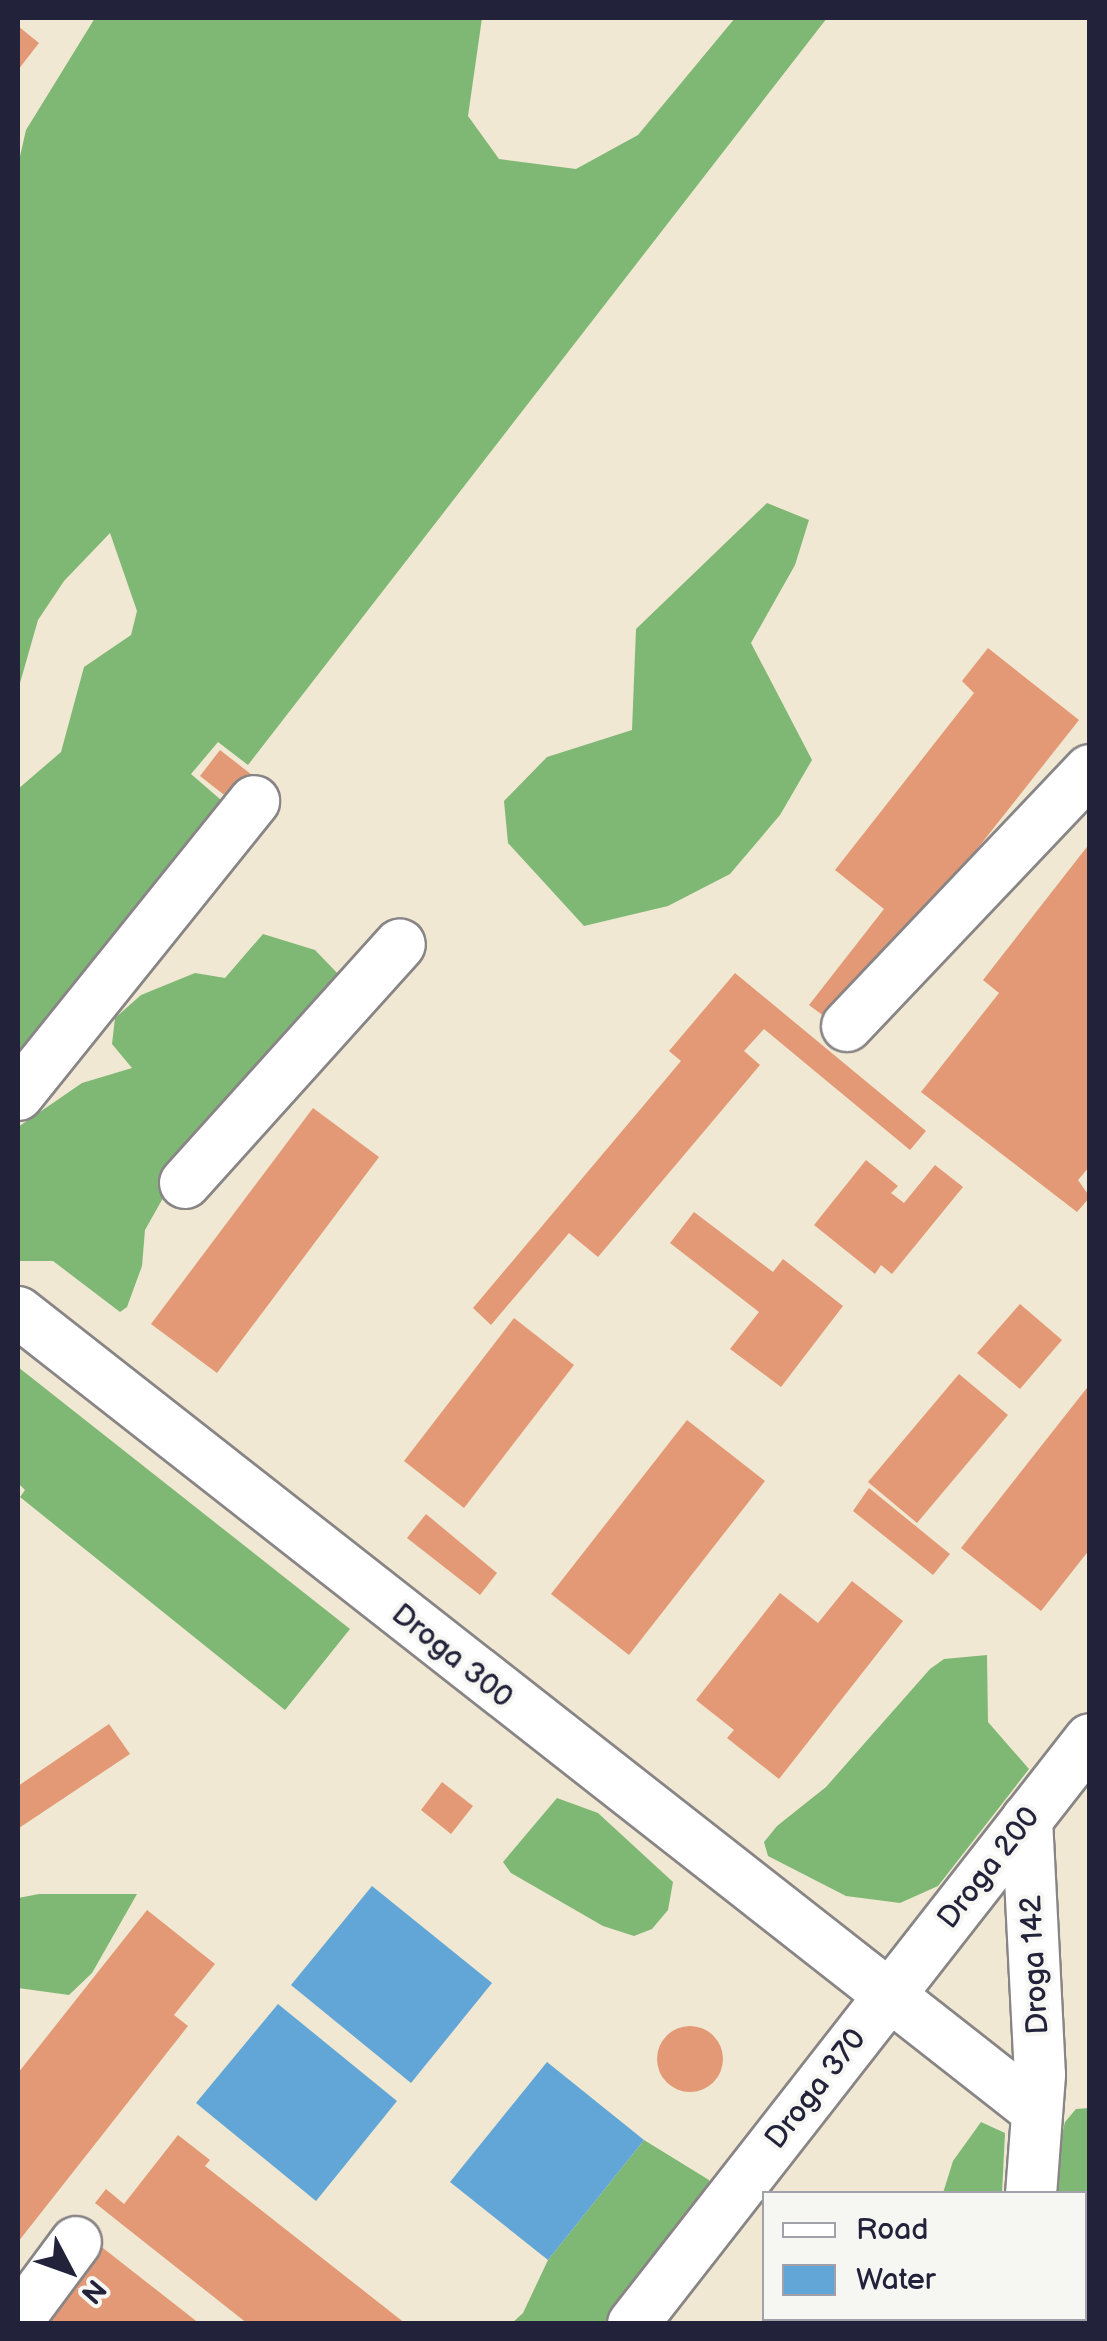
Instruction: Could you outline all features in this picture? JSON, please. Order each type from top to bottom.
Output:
[{"type":"lane","points":[[846,1026],[1090,770]]},
{"type":"lane","points":[[18,1095],[254,801]]},
{"type":"lane","points":[[186,1183],[400,944]]},
{"type":"lane","name":"Droga 300","points":[[18,1312],[888,1997]]},
{"type":"lane","name":"Droga 200","points":[[888,1997],[1090,1739]]},
{"type":"lane","name":"Droga 142","points":[[1027,1819],[1038,2111],[1030,2191]]},
{"type":"lane","points":[[888,1997],[1038,2111]]},
{"type":"lane","name":"Droga 370","points":[[633,2324],[888,1997]]},
{"type":"lane","points":[[18,2320],[76,2242]]},
{"type":"green space","points":[[95,18],[482,18],[468,116],[499,159],[576,169],[638,135],[735,18],[827,18],[248,765],[218,742],[191,774],[221,800],[18,1060],[18,789],[61,752],[84,667],[131,635],[137,611],[110,533],[64,581],[38,620],[18,690],[18,165],[26,130]]},
{"type":"green space","points":[[767,503],[809,520],[795,565],[751,643],[812,760],[780,815],[730,874],[668,906],[584,926],[508,843],[504,801],[547,757],[632,730],[636,629]]},
{"type":"green space","points":[[263,934],[315,950],[341,977],[176,1175],[145,1230],[142,1266],[127,1307],[120,1312],[53,1261],[18,1261],[18,1127],[82,1083],[132,1068],[112,1044],[115,1018],[141,995],[195,973],[225,978]]},
{"type":"green space","points":[[18,1367],[350,1629],[285,1710],[20,1497],[25,1490],[18,1483]]},
{"type":"green space","points":[[987,1655],[988,1722],[1029,1769],[938,1886],[900,1903],[846,1896],[768,1856],[764,1842],[777,1826],[826,1787],[930,1669],[944,1659]]},
{"type":"green space","points":[[557,1798],[598,1813],[673,1882],[668,1910],[652,1929],[634,1936],[603,1926],[511,1873],[503,1862]]},
{"type":"green space","points":[[39,1894],[137,1894],[92,1973],[69,1995],[18,1988],[18,1898]]},
{"type":"green space","points":[[1089,2108],[1089,2323],[1033,2324],[1087,2321],[1087,2191],[1048,2191],[1065,2122],[1076,2109]]},
{"type":"green space","points":[[981,2122],[1005,2133],[1002,2191],[944,2191],[953,2161]]},
{"type":"green space","points":[[644,2140],[709,2180],[707,2207],[617,2323],[511,2324],[523,2313],[548,2260]]},
{"type":"water","points":[[372,1886],[492,1983],[411,2083],[291,1985]]},
{"type":"water","points":[[278,2004],[397,2101],[316,2201],[196,2103]]},
{"type":"water","points":[[547,2062],[644,2140],[548,2260],[450,2182]]},
{"type":"building","points":[[18,26],[39,43],[18,70]]},
{"type":"building","points":[[988,648],[1079,720],[837,1026],[809,1005],[884,909],[835,870],[974,693],[962,681]]},
{"type":"building","points":[[220,750],[252,775],[232,801],[200,776]]},
{"type":"building","points":[[1090,843],[1090,1166],[1078,1180],[1090,1197],[1077,1212],[921,1092],[999,993],[983,980]]},
{"type":"building","points":[[735,973],[926,1131],[910,1150],[764,1029],[744,1051],[760,1065],[598,1257],[569,1233],[491,1325],[473,1308],[681,1061],[669,1051]]},
{"type":"building","points":[[313,1108],[379,1157],[217,1373],[151,1324]]},
{"type":"building","points":[[866,1160],[898,1186],[891,1193],[904,1203],[935,1165],[963,1187],[892,1274],[881,1265],[875,1274],[814,1225]]},
{"type":"building","points":[[694,1212],[773,1272],[783,1259],[843,1306],[781,1387],[730,1349],[759,1312],[670,1243]]},
{"type":"building","points":[[1020,1304],[1062,1340],[1020,1389],[977,1353]]},
{"type":"building","points":[[514,1318],[574,1365],[464,1508],[404,1461]]},
{"type":"building","points":[[959,1374],[1008,1415],[917,1523],[868,1482]]},
{"type":"building","points":[[1090,1384],[1090,1549],[1041,1611],[961,1548]]},
{"type":"building","points":[[687,1420],[765,1481],[629,1655],[551,1594]]},
{"type":"building","points":[[869,1488],[950,1554],[933,1575],[853,1511]]},
{"type":"building","points":[[426,1514],[497,1573],[480,1595],[407,1538]]},
{"type":"building","points":[[852,1581],[903,1621],[779,1779],[727,1738],[734,1730],[696,1700],[780,1593],[818,1623]]},
{"type":"building","points":[[109,1724],[130,1754],[19,1828],[18,1786]]},
{"type":"building","points":[[442,1782],[473,1806],[451,1834],[421,1810]]},
{"type":"building","points":[[147,1910],[215,1964],[174,2015],[188,2026],[18,2242],[18,2073]]},
{"type":"building","points":[[690,2026],[713,2036],[723,2059],[713,2082],[690,2092],[667,2082],[657,2059],[667,2036]]},
{"type":"building","points":[[178,2135],[210,2160],[205,2166],[406,2324],[248,2324],[95,2203],[106,2189],[124,2204]]},
{"type":"building","points":[[94,2241],[200,2324],[30,2324]]}]
